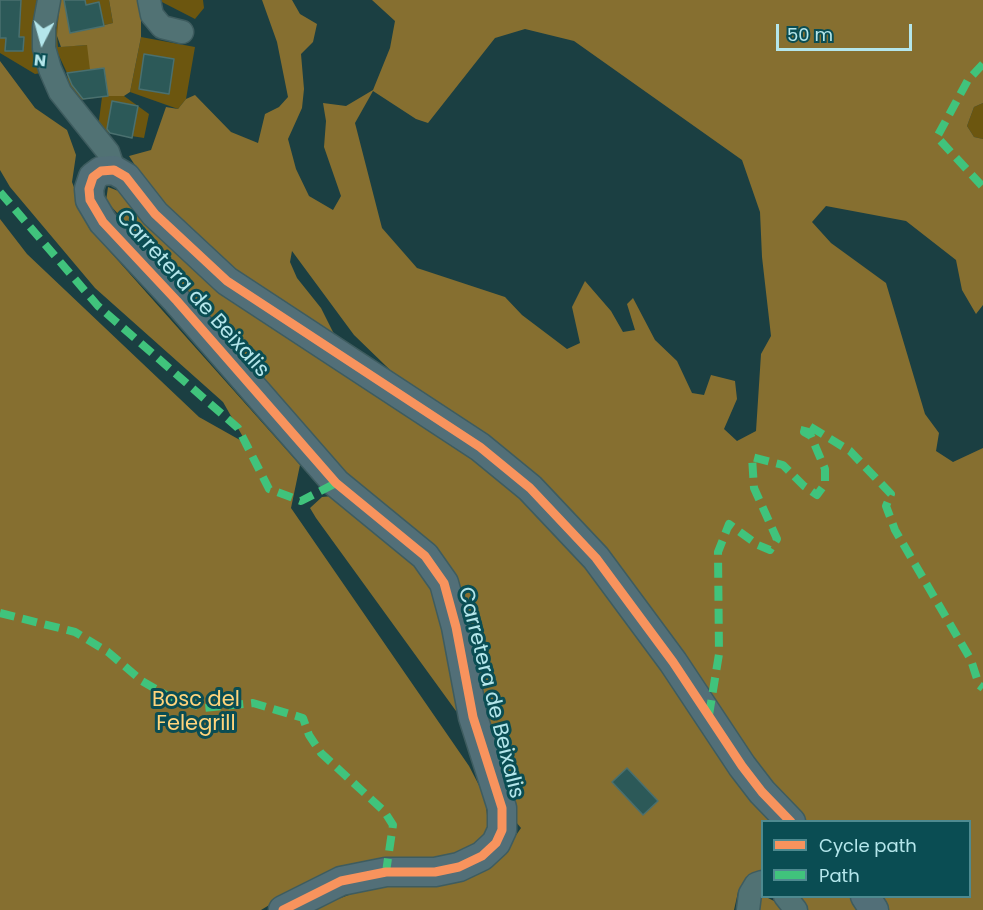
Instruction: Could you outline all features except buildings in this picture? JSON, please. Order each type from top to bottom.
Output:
[{"type":"main road","name":"Carretera de Beixalis","points":[[283,910],[340,880],[386,872],[435,872],[459,867],[482,856],[496,843],[502,830],[502,808],[474,717],[456,627],[444,583],[425,556],[336,483],[184,309],[103,222],[90,200],[89,189],[93,177],[101,171],[114,170],[126,177],[155,214],[227,281],[480,447],[530,488],[596,558],[673,662],[742,766],[762,792],[789,820]]},
{"type":"street","points":[[49,0],[44,27],[44,48],[50,69],[60,92],[108,152],[114,170]]},
{"type":"street","points":[[149,0],[152,15],[162,27],[182,32]]},
{"type":"street","points":[[748,910],[750,894],[756,884],[761,882]]},
{"type":"street","points":[[785,898],[796,910]]},
{"type":"shaded area","points":[[0,0],[39,0],[41,73],[35,74],[0,53]]},
{"type":"shaded area","points":[[60,0],[109,0],[113,23],[57,36],[58,47],[87,45],[104,68],[108,96],[124,96],[149,114],[144,138],[106,132],[98,128],[102,97],[71,101],[67,73],[54,45]]},
{"type":"shaded area","points":[[158,0],[203,0],[204,8],[195,19]]},
{"type":"shaded area","points":[[141,37],[195,47],[186,99],[178,109],[130,92]]},
{"type":"shaded area","points":[[983,103],[983,139],[974,137],[967,126],[974,107]]},
{"type":"green space","points":[[60,0],[64,0],[71,33],[113,23],[109,0],[141,0],[141,37],[130,92],[124,96],[108,96],[104,68],[90,70],[87,45],[61,47],[57,36]]},
{"type":"green space","points":[[262,0],[292,0],[300,14],[317,24],[313,42],[301,54],[304,89],[302,108],[288,139],[296,169],[309,196],[333,210],[341,196],[324,147],[326,121],[323,103],[346,106],[373,90],[390,48],[395,21],[372,0],[983,0],[983,103],[974,107],[967,126],[974,137],[983,139],[983,305],[976,314],[962,290],[956,260],[906,221],[826,206],[812,222],[831,243],[886,283],[925,414],[939,433],[936,451],[953,462],[983,448],[983,910],[885,910],[876,898],[971,898],[971,820],[806,820],[775,788],[670,641],[354,335],[292,251],[290,262],[297,278],[321,308],[334,334],[328,337],[215,258],[163,208],[129,156],[151,150],[166,107],[178,109],[186,99],[195,95],[231,132],[258,143],[265,114],[279,107],[288,97],[277,42]],"holes":[[[525,29],[574,41],[742,160],[760,212],[762,257],[771,336],[761,354],[756,431],[737,441],[724,429],[737,399],[735,381],[711,375],[704,395],[692,393],[677,361],[655,340],[633,298],[627,304],[635,330],[623,332],[611,311],[585,281],[572,307],[580,343],[567,349],[522,315],[505,297],[417,268],[382,228],[355,123],[373,91],[416,119],[428,123],[495,38]]]},
{"type":"green space","name":"Bosc del Felegrill","points":[[0,61],[35,108],[67,130],[76,155],[72,182],[89,228],[300,465],[291,508],[469,766],[485,797],[489,833],[468,853],[301,886],[261,910],[0,910],[0,219],[27,254],[199,417],[247,444],[223,402],[95,288],[10,187],[0,170]]},
{"type":"green space","points":[[108,187],[121,192],[156,235],[193,265],[503,479],[551,521],[775,820],[761,820],[761,876],[747,880],[738,892],[734,910],[309,910],[362,890],[504,853],[521,828],[516,822],[495,762],[468,628],[329,461],[255,378],[169,268],[106,201]]},
{"type":"green space","points":[[332,496],[420,569],[438,598],[459,708],[456,711],[310,508],[322,497]]},
{"type":"green space","points":[[761,898],[768,898],[790,909],[788,898],[852,898],[861,910],[757,910]]},
{"type":"marked path","points":[[983,64],[968,80],[937,137],[983,187]]},
{"type":"marked path","points":[[0,192],[98,306],[238,428],[269,489],[301,501],[336,483]]},
{"type":"marked path","points":[[709,715],[719,654],[718,552],[729,524],[758,545],[770,550],[777,539],[754,488],[752,457],[783,465],[804,486],[817,495],[825,484],[825,469],[811,436],[804,432],[806,424],[850,451],[891,494],[886,506],[895,530],[971,660],[979,685],[983,688]]},
{"type":"marked path","points":[[0,613],[75,632],[108,652],[142,681],[166,695],[204,708],[253,703],[303,718],[309,735],[321,753],[384,811],[393,825],[386,872]]},
{"type":"cycle path","points":[[283,910],[341,881],[386,872],[435,872],[459,867],[482,856],[496,843],[502,830],[502,808],[473,717],[456,627],[444,583],[425,556],[336,483],[177,301],[103,222],[90,200],[89,189],[93,177],[101,171],[114,170],[126,177],[155,214],[227,281],[480,447],[530,488],[596,558],[673,662],[742,766],[762,792],[789,820]]}]
